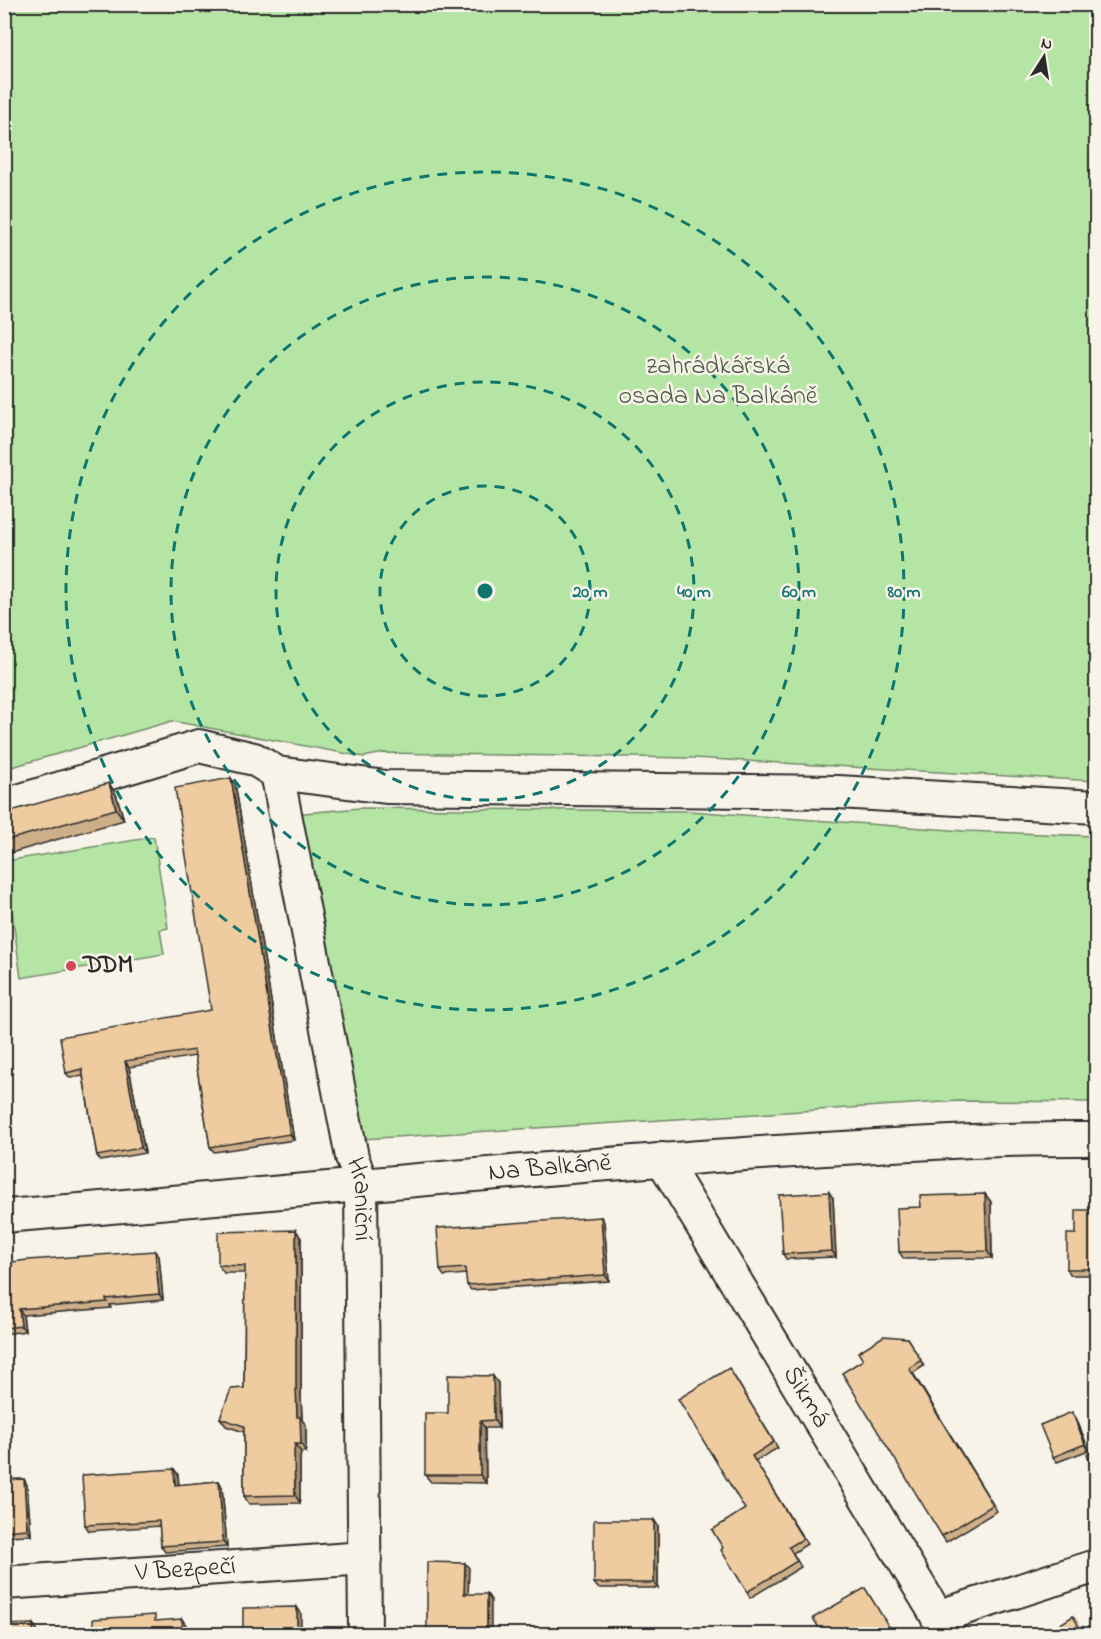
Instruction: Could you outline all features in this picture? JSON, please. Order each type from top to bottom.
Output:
[{"type":"street","points":[[5,805],[199,746],[254,759],[277,773],[386,787],[838,792],[1096,807]]},
{"type":"street","name":"Hraniční","points":[[277,773],[352,1157],[362,1182],[365,1635]]},
{"type":"street","name":"Na Balkáně","points":[[4,1216],[201,1200],[362,1182],[662,1159],[964,1140],[1096,1139]]},
{"type":"street","name":"Šikmá","points":[[662,1159],[943,1626]]},
{"type":"street","name":"V Bezpečí","points":[[4,1583],[365,1558]]},
{"type":"street","points":[[943,1626],[1096,1566]]},
{"type":"green space","name":"zahrádkářská osada Na Balkáně","points":[[4,5],[1096,5],[1096,781],[694,758],[383,753],[364,757],[172,721],[5,769]]},
{"type":"green space","points":[[360,808],[689,811],[964,831],[1096,836],[1096,1102],[959,1101],[363,1139],[294,814]]},
{"type":"green space","points":[[154,837],[168,928],[160,930],[164,954],[21,978],[5,861]]},
{"type":"building","points":[[231,778],[290,1134],[210,1147],[194,1050],[125,1061],[141,1148],[97,1156],[82,1069],[66,1073],[60,1037],[211,1010],[175,788]]},
{"type":"building","points":[[109,783],[116,809],[4,841],[4,813]]},
{"type":"building","points":[[829,1192],[832,1251],[783,1254],[779,1195]]},
{"type":"building","points":[[985,1194],[987,1251],[899,1252],[897,1208],[921,1207],[920,1196]]},
{"type":"building","points":[[1076,1210],[1096,1210],[1096,1269],[1067,1269],[1067,1234],[1076,1234]]},
{"type":"building","points":[[601,1217],[605,1275],[467,1285],[465,1268],[440,1270],[437,1228]]},
{"type":"building","points":[[296,1230],[296,1386],[301,1444],[295,1444],[294,1451],[295,1495],[244,1496],[244,1426],[220,1418],[231,1389],[244,1388],[245,1266],[218,1265],[218,1232]]},
{"type":"building","points":[[155,1251],[159,1294],[106,1299],[107,1302],[19,1309],[21,1326],[4,1328],[4,1263]]},
{"type":"building","points":[[884,1336],[907,1338],[921,1360],[909,1368],[993,1505],[942,1536],[842,1373],[863,1360],[858,1352]]},
{"type":"building","points":[[729,1368],[774,1442],[752,1456],[803,1539],[789,1547],[797,1561],[747,1592],[721,1550],[723,1548],[712,1530],[745,1509],[678,1399]]},
{"type":"building","points":[[448,1375],[493,1376],[494,1420],[480,1421],[480,1475],[425,1475],[425,1413],[448,1413]]},
{"type":"building","points":[[1072,1412],[1085,1444],[1053,1457],[1040,1425]]},
{"type":"building","points":[[1096,1450],[1096,1479],[1087,1454]]},
{"type":"building","points":[[174,1469],[175,1485],[219,1481],[223,1542],[161,1546],[159,1521],[85,1525],[82,1475]]},
{"type":"building","points":[[24,1479],[27,1529],[4,1531],[4,1480]]},
{"type":"building","points":[[594,1520],[654,1520],[654,1583],[594,1583]]},
{"type":"building","points":[[427,1562],[465,1563],[464,1594],[487,1594],[487,1635],[427,1635]]},
{"type":"building","points":[[865,1588],[894,1635],[823,1635],[813,1618]]},
{"type":"building","points":[[297,1607],[297,1635],[243,1635],[243,1608]]},
{"type":"building","points":[[155,1615],[155,1621],[182,1619],[183,1635],[94,1635],[93,1619]]},
{"type":"building","points":[[1073,1616],[1084,1635],[1043,1635]]},
{"type":"building","points":[[33,1624],[33,1635],[4,1635],[4,1625]]},
{"type":"place","name":"DDM","points":[[71,966]]}]
